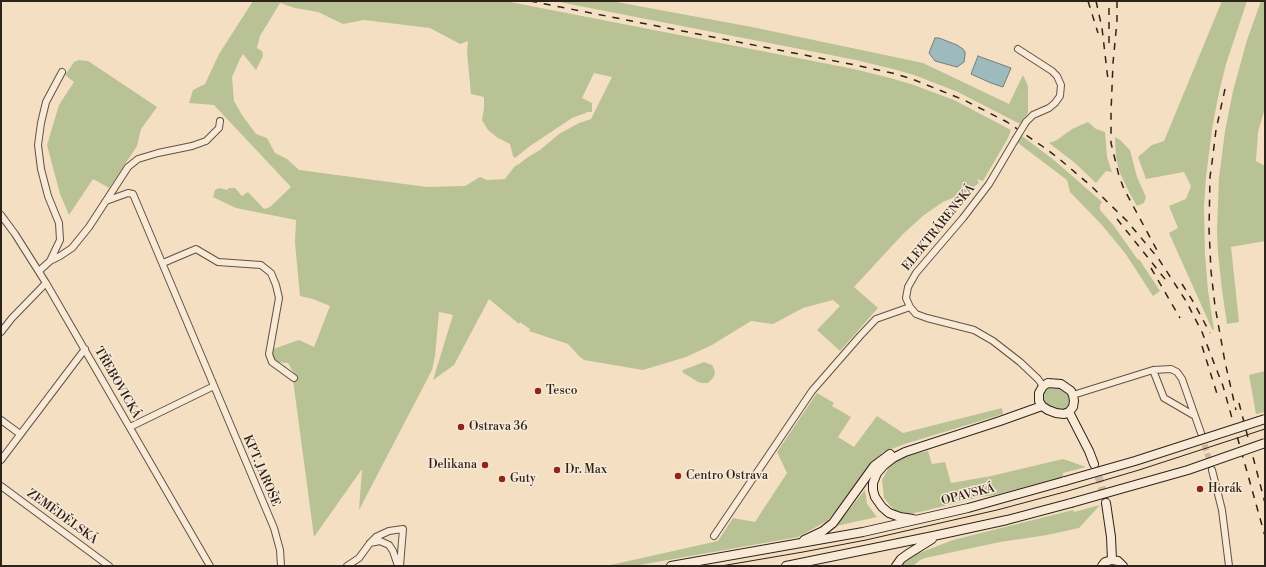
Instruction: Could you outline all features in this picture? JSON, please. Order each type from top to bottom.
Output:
[{"type":"main road","points":[[1051,383],[1067,388],[1073,395],[1074,404],[1069,412],[1061,414],[1048,410],[1042,406],[1038,396],[1043,386],[1051,383]]},
{"type":"main road","points":[[917,520],[893,515],[882,507],[874,493],[872,486],[881,467],[893,458],[905,452],[1042,406]]},
{"type":"main road","points":[[1069,412],[1079,430],[1094,464]]},
{"type":"main road","name":"OPAVSKÁ","points":[[671,566],[863,532],[917,520],[1004,498],[1165,452],[1265,419]]},
{"type":"main road","points":[[788,546],[816,534],[831,525],[872,468],[882,459],[894,451],[904,447],[938,441]]},
{"type":"main road","points":[[786,566],[938,536],[1007,520],[1188,470],[1265,443]]},
{"type":"main road","points":[[1106,503],[1110,526],[1112,560]]},
{"type":"main road","points":[[896,566],[901,559],[908,554],[938,536]]},
{"type":"main road","points":[[1102,566],[1105,562],[1112,560],[1118,561],[1123,566]]},
{"type":"street","name":"ELEKTRÁRENSKÁ","points":[[910,307],[906,298],[908,287],[916,273],[963,218],[989,184],[1026,122],[1033,115],[1056,103],[1060,96],[1061,85],[1057,76],[1052,71],[1018,49]]},
{"type":"street","points":[[50,261],[60,240],[59,223],[48,196],[41,169],[38,145],[41,122],[46,102],[62,72]]},
{"type":"street","points":[[38,271],[50,261],[72,248],[89,227],[128,168],[138,159],[147,155],[192,146],[206,141],[219,128],[220,122]]},
{"type":"street","name":"KPT. JAROŠE","points":[[106,201],[128,193],[133,194],[274,528],[280,550],[280,566]]},
{"type":"street","name":"TŘEBOVICKÁ","points":[[2,219],[15,234],[46,283],[210,566]]},
{"type":"street","points":[[163,263],[196,249],[218,262],[262,265],[271,273],[279,298],[269,354],[272,362],[294,378]]},
{"type":"street","points":[[1,332],[12,318],[46,283]]},
{"type":"street","points":[[714,536],[812,391],[876,319],[910,307],[916,314],[927,318],[974,330],[993,341],[1020,362],[1038,379],[1043,386]]},
{"type":"street","points":[[1,460],[84,349]]},
{"type":"street","points":[[1073,395],[1153,370],[1171,369],[1177,372],[1182,379],[1201,433]]},
{"type":"street","points":[[1153,370],[1164,398],[1195,416]]},
{"type":"street","points":[[130,427],[214,386]]},
{"type":"street","points":[[1,420],[20,434]]},
{"type":"street","points":[[1212,470],[1222,510],[1229,566]]},
{"type":"street","name":"ZEMĚDĚLSKÁ","points":[[1,486],[110,566]]},
{"type":"street","points":[[347,566],[359,558],[376,537],[384,532],[403,529],[399,566]]},
{"type":"street","points":[[370,543],[380,541],[389,545],[394,551],[399,566]]},
{"type":"green space","points":[[253,1],[505,1],[854,69],[890,78],[954,100],[1011,130],[1008,138],[983,181],[977,179],[979,183],[969,191],[943,202],[924,215],[903,234],[854,287],[878,308],[840,351],[817,330],[840,306],[833,300],[803,308],[773,324],[751,321],[712,345],[686,357],[643,370],[584,360],[568,344],[529,331],[530,329],[520,322],[519,324],[489,299],[454,365],[433,380],[453,315],[439,312],[435,356],[432,370],[359,510],[362,469],[314,537],[293,380],[295,375],[288,363],[275,362],[272,354],[273,349],[299,340],[314,347],[330,306],[313,299],[300,296],[295,243],[296,220],[236,208],[213,197],[215,190],[219,188],[227,190],[229,188],[235,188],[242,196],[248,192],[264,209],[270,207],[291,187],[214,105],[189,103],[193,90],[205,84],[219,54]],"holes":[[[280,3],[295,8],[318,12],[343,24],[364,20],[430,28],[460,44],[468,41],[467,52],[471,94],[484,97],[482,120],[488,130],[498,138],[510,144],[513,156],[515,158],[530,146],[572,118],[592,112],[592,103],[582,98],[594,73],[612,77],[591,119],[579,123],[559,134],[540,150],[515,166],[505,179],[487,180],[480,177],[465,186],[427,187],[299,170],[287,159],[275,153],[267,138],[256,134],[242,115],[234,101],[232,77],[243,54],[256,70],[263,56],[262,51],[257,48],[260,36]]]},
{"type":"green space","points":[[554,1],[611,1],[752,27],[923,63],[1009,104],[1023,75],[1028,86],[1028,113],[1020,124],[958,92],[914,75],[893,69],[856,60]]},
{"type":"green space","points":[[1222,1],[1247,1],[1226,64],[1218,97],[1206,177],[1204,207],[1205,254],[1208,291],[1214,330],[1212,329],[1169,233],[1178,228],[1169,206],[1186,199],[1191,186],[1184,172],[1146,179],[1138,157],[1152,145],[1164,141]]},
{"type":"green space","points":[[1261,1],[1265,1],[1265,108],[1258,132],[1256,161],[1265,166],[1265,241],[1231,247],[1239,322],[1227,324],[1218,253],[1217,230],[1219,178],[1225,131],[1233,91],[1247,40]]},
{"type":"green space","points":[[79,60],[88,61],[157,107],[141,129],[137,146],[109,188],[93,179],[69,215],[60,194],[47,145],[59,105],[74,82],[65,75],[74,62]]},
{"type":"green space","points":[[1088,122],[1096,129],[1105,132],[1107,157],[1112,172],[1106,171],[1096,183],[1075,163],[1049,143],[1057,140],[1072,129]]},
{"type":"green space","points":[[1022,136],[1054,160],[1102,202],[1100,205],[1100,210],[1114,226],[1138,260],[1139,259],[1160,291],[1153,296],[1125,253],[1101,224],[1070,192],[1067,180],[1018,143]]},
{"type":"green space","points":[[1115,137],[1130,150],[1137,177],[1146,197],[1144,203],[1137,206],[1120,173],[1116,158]]},
{"type":"green space","points":[[704,362],[712,365],[715,373],[713,378],[708,383],[698,382],[682,372],[683,370]]},
{"type":"green space","points":[[1265,371],[1265,412],[1256,414],[1249,375]]},
{"type":"green space","points":[[1049,387],[1057,387],[1067,392],[1070,397],[1070,405],[1067,408],[1063,410],[1051,408],[1045,404],[1042,396],[1044,390]]},
{"type":"green space","points":[[817,393],[834,403],[832,406],[851,417],[838,437],[854,447],[877,416],[903,433],[1002,408],[1003,414],[883,452],[871,464],[827,521],[798,537],[634,566],[606,566],[718,541],[733,518],[755,522],[787,473],[777,452]]},
{"type":"green space","points":[[928,451],[932,464],[945,462],[951,483],[991,476],[1063,459],[1086,467],[1063,473],[1063,477],[995,495],[980,497],[924,511],[909,514],[894,510],[884,498],[882,480],[889,467],[898,458]]},
{"type":"green space","points":[[865,490],[867,504],[877,517],[836,526]]},
{"type":"green space","points":[[1100,505],[1079,528],[1047,535],[1000,542],[925,558],[913,566],[901,566],[914,555],[953,540],[1073,510],[1074,512]]},
{"type":"water","points":[[935,38],[939,38],[957,45],[963,49],[965,52],[964,62],[957,67],[935,61],[929,53]]},
{"type":"water","points":[[978,56],[1011,68],[1003,87],[971,74]]},
{"type":"tunnel","points":[[1202,436],[1211,466]]},
{"type":"tunnel","points":[[1094,464],[1106,503]]},
{"type":"tram line","points":[[721,566],[866,540],[997,510],[1139,470],[1265,429]]},
{"type":"railway","points":[[530,1],[892,73],[912,79],[964,100],[1007,122],[1042,146],[1090,185],[1127,221],[1158,258],[1186,301],[1202,332],[1223,386],[1265,536]]},
{"type":"railway","points":[[1088,1],[1098,33]]},
{"type":"railway","points":[[1096,1],[1102,28],[1108,80]]},
{"type":"railway","points":[[1109,1],[1109,43]]},
{"type":"railway","points":[[1117,1],[1117,21],[1113,63],[1111,143],[1119,176],[1124,189],[1159,254]]},
{"type":"railway","points":[[1225,89],[1216,130],[1210,177],[1209,229],[1211,271],[1215,306],[1225,362],[1236,410]]},
{"type":"railway","points":[[1117,219],[1169,284]]},
{"type":"railway","points":[[1151,268],[1180,318]]},
{"type":"railway","points":[[1182,284],[1210,333]]},
{"type":"railway","points":[[1202,346],[1218,397]]},
{"type":"railway","points":[[1239,403],[1265,503]]},
{"type":"place","name":"Tesco","points":[[538,391]]},
{"type":"place","name":"Ostrava 36","points":[[461,427]]},
{"type":"place","name":"Delikana","points":[[485,465]]},
{"type":"place","name":"Dr. Max","points":[[557,470]]},
{"type":"place","name":"Centro Ostrava","points":[[678,476]]},
{"type":"place","name":"Guty","points":[[502,479]]},
{"type":"place","name":"Horák","points":[[1200,489]]}]
